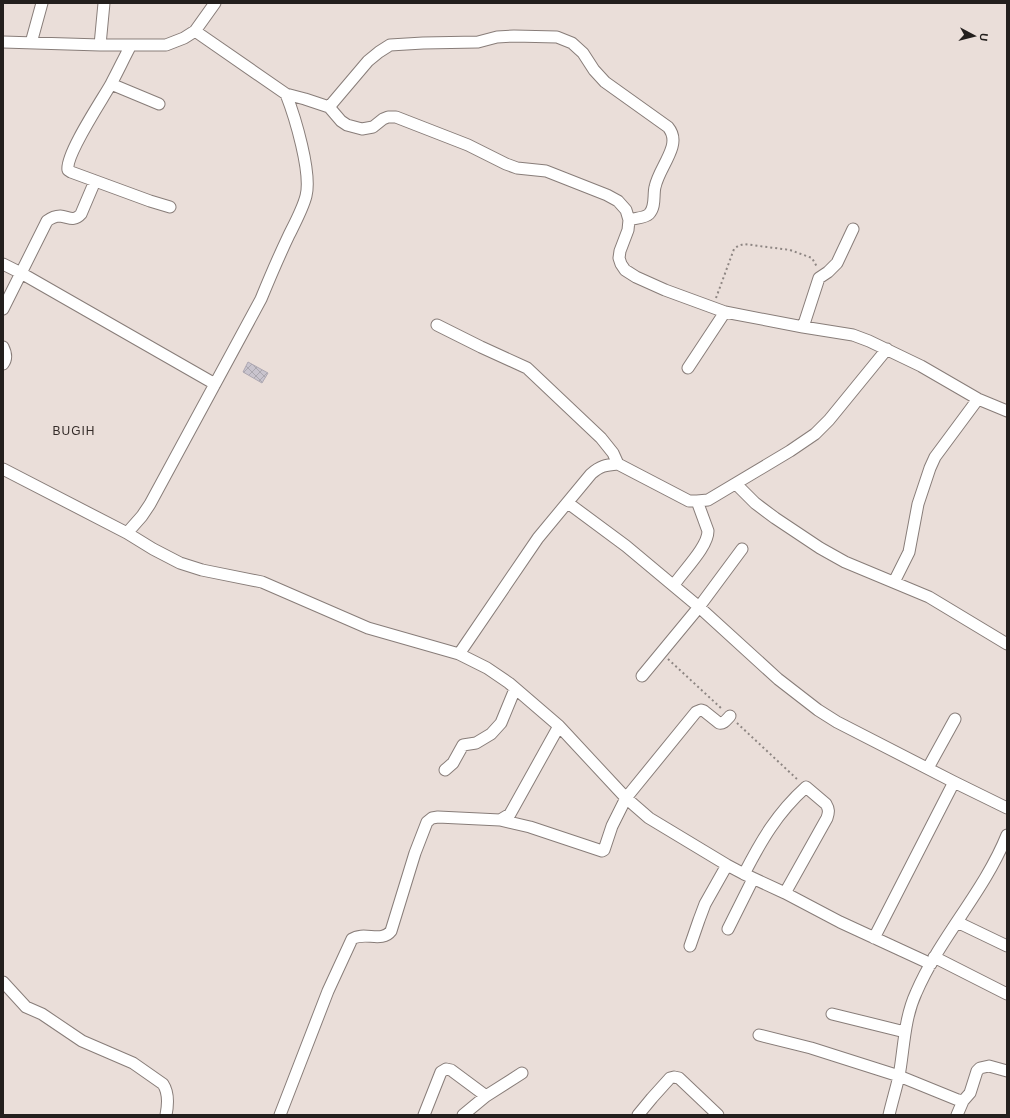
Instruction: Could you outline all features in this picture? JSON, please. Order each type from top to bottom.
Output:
[{"type":"street","points":[[31,43],[42,3]]},
{"type":"street","points":[[100,45],[104,3]]},
{"type":"street","points":[[3,42],[100,45],[166,45],[184,38],[195,31],[215,3]]},
{"type":"street","points":[[195,31],[286,94],[329,107],[341,121],[348,125],[362,129],[373,127],[388,117],[396,117],[468,145],[506,164],[517,168],[546,170],[618,201],[626,210],[629,220],[628,230],[619,258],[625,270],[636,277],[665,290],[725,312],[852,336],[869,341],[921,366],[978,399],[1007,411]]},
{"type":"street","points":[[329,107],[368,61],[390,45],[478,42],[497,37],[514,36],[557,37],[572,43],[584,53],[594,70],[604,82],[668,127],[672,132],[672,147],[656,183],[652,209],[649,214],[644,217],[629,220]]},
{"type":"street","points":[[131,45],[86,125],[71,156],[68,170],[170,207]]},
{"type":"street","points":[[110,84],[159,104]]},
{"type":"street","points":[[127,533],[150,504],[261,299],[274,266],[306,196],[308,183],[304,155],[291,105],[286,94]]},
{"type":"street","points":[[3,309],[47,221],[58,216],[75,219],[78,217],[81,214],[95,181]]},
{"type":"street","points":[[803,327],[819,278],[828,272],[836,263],[853,229]]},
{"type":"street","points":[[3,264],[215,384]]},
{"type":"street","points":[[688,368],[725,312]]},
{"type":"street","points":[[437,325],[527,368],[601,438],[613,453],[618,464]]},
{"type":"street","points":[[3,347],[6,355],[5,362],[3,364]]},
{"type":"street","points":[[460,654],[538,538],[591,474],[598,468],[618,464],[689,501],[708,500],[790,451],[815,434],[829,420],[886,349]]},
{"type":"street","points":[[894,582],[909,552],[918,504],[935,457],[978,399]]},
{"type":"street","points":[[3,469],[127,533],[180,563],[202,570],[262,582],[368,628],[460,654],[487,668],[515,689],[559,726],[626,798],[649,818],[748,877],[785,893],[874,938],[933,960],[1007,994]]},
{"type":"street","points":[[736,484],[775,518],[820,548],[845,562],[929,597],[1007,644]]},
{"type":"street","points":[[674,586],[704,545],[708,536],[708,531],[697,501]]},
{"type":"street","points":[[568,503],[626,546],[699,607],[778,679],[818,710],[838,722],[1007,808]]},
{"type":"street","points":[[642,676],[699,607],[742,549]]},
{"type":"street","points":[[445,770],[453,764],[463,745],[476,743],[491,734],[501,724],[515,689]]},
{"type":"street","points":[[282,1114],[328,991],[352,939],[356,936],[383,937],[391,930],[415,853],[428,822],[432,818],[500,820],[530,827],[602,851],[604,850],[612,826],[626,798],[696,712],[701,710],[704,711],[719,723],[724,723],[730,716]]},
{"type":"street","points":[[928,768],[955,719]]},
{"type":"street","points":[[500,820],[510,814],[513,810],[559,726]]},
{"type":"street","points":[[874,938],[954,782]]},
{"type":"street","points":[[728,929],[762,841],[780,813],[792,799],[806,787],[826,804],[829,812],[785,893]]},
{"type":"street","points":[[889,1115],[899,1076],[910,1008],[916,993],[933,960],[992,868],[1007,835]]},
{"type":"street","points":[[690,946],[698,920],[705,904],[727,865]]},
{"type":"street","points":[[957,922],[1007,946]]},
{"type":"street","points":[[3,982],[26,1007],[42,1014],[82,1041],[133,1063],[163,1084],[168,1102],[166,1115]]},
{"type":"street","points":[[832,1014],[905,1032]]},
{"type":"street","points":[[759,1035],[811,1048],[899,1076],[952,1098],[963,1101]]},
{"type":"street","points":[[957,1115],[963,1101],[970,1093],[977,1071],[980,1068],[989,1066],[1007,1071]]},
{"type":"street","points":[[424,1115],[441,1072],[446,1069],[451,1070],[486,1096]]},
{"type":"street","points":[[463,1115],[486,1096],[522,1073]]},
{"type":"street","points":[[638,1115],[670,1078],[674,1077],[679,1078],[718,1115]]},
{"type":"path","points":[[713,307],[734,249],[744,244],[790,250],[812,258],[817,265],[819,278]]},
{"type":"building","points":[[248,362],[268,373],[262,383],[243,372]]},
{"type":"district","name":"BUGIH","points":[[74,431]]}]
